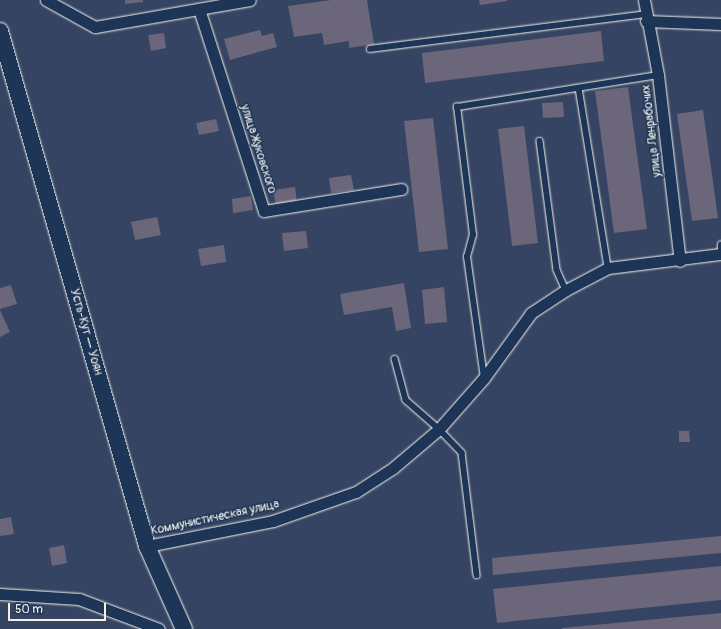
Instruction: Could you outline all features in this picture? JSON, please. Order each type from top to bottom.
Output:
[{"type":"main road","name":"Усть-Кут — Уоян","points":[[0,31],[147,546],[184,629]]},
{"type":"street","points":[[46,0],[96,27],[250,0]]},
{"type":"street","name":"улица Ленрабочих","points":[[644,0],[658,75],[680,261]]},
{"type":"street","name":"улица Жуковского","points":[[199,9],[264,210],[401,189]]},
{"type":"street","points":[[647,17],[721,24]]},
{"type":"street","name":"Коммунистическая улица","points":[[147,546],[273,521],[356,492],[394,468],[439,429],[484,378],[531,313],[566,290],[608,268],[680,261],[721,254]]},
{"type":"street","points":[[0,594],[79,600],[159,629]]},
{"type":"lane","points":[[370,49],[647,17]]},
{"type":"lane","points":[[484,378],[467,257],[473,235],[457,107],[658,75]]},
{"type":"lane","points":[[579,88],[608,268]]},
{"type":"lane","points":[[540,141],[557,270],[566,290]]},
{"type":"lane","points":[[721,245],[721,254]]},
{"type":"lane","points":[[395,359],[406,400],[439,429],[462,453],[477,575]]},
{"type":"building","points":[[125,0],[143,0],[143,2],[125,4]]},
{"type":"building","points":[[331,0],[367,0],[374,44],[349,48],[349,41],[324,45],[322,33],[294,37],[288,6]]},
{"type":"building","points":[[479,0],[507,0],[507,1],[480,5]]},
{"type":"building","points":[[260,30],[262,36],[273,33],[277,47],[230,60],[224,39]]},
{"type":"building","points":[[601,31],[604,61],[425,83],[422,53]]},
{"type":"building","points":[[164,33],[166,48],[151,51],[148,35]]},
{"type":"building","points":[[628,87],[647,229],[614,233],[595,91]]},
{"type":"building","points":[[563,102],[564,117],[543,118],[542,103]]},
{"type":"building","points":[[703,110],[718,218],[692,221],[677,114]]},
{"type":"building","points":[[433,118],[448,249],[419,252],[404,121]]},
{"type":"building","points":[[216,119],[219,131],[199,135],[196,123]]},
{"type":"building","points":[[524,126],[538,243],[512,246],[498,129]]},
{"type":"building","points":[[351,175],[354,190],[331,193],[329,178]]},
{"type":"building","points":[[295,187],[297,203],[276,206],[273,190]]},
{"type":"building","points":[[251,196],[253,210],[233,213],[232,199]]},
{"type":"building","points":[[157,217],[161,235],[135,240],[131,222]]},
{"type":"building","points":[[306,231],[308,248],[284,251],[282,233]]},
{"type":"building","points":[[224,245],[226,262],[201,266],[198,249]]},
{"type":"building","points":[[404,283],[411,328],[396,331],[392,307],[344,315],[340,294]]},
{"type":"building","points":[[11,285],[17,304],[0,309],[0,288]]},
{"type":"building","points":[[444,287],[447,322],[425,324],[422,290]]},
{"type":"building","points":[[0,310],[10,332],[0,337]]},
{"type":"building","points":[[679,431],[689,431],[690,442],[679,442]]},
{"type":"building","points":[[11,517],[14,534],[0,536],[0,519]]},
{"type":"building","points":[[721,536],[721,553],[493,575],[492,558]]},
{"type":"building","points":[[64,545],[67,563],[52,566],[49,548]]},
{"type":"building","points":[[721,566],[721,600],[497,623],[493,589]]},
{"type":"building","points":[[721,613],[721,629],[562,629],[562,628]]}]
